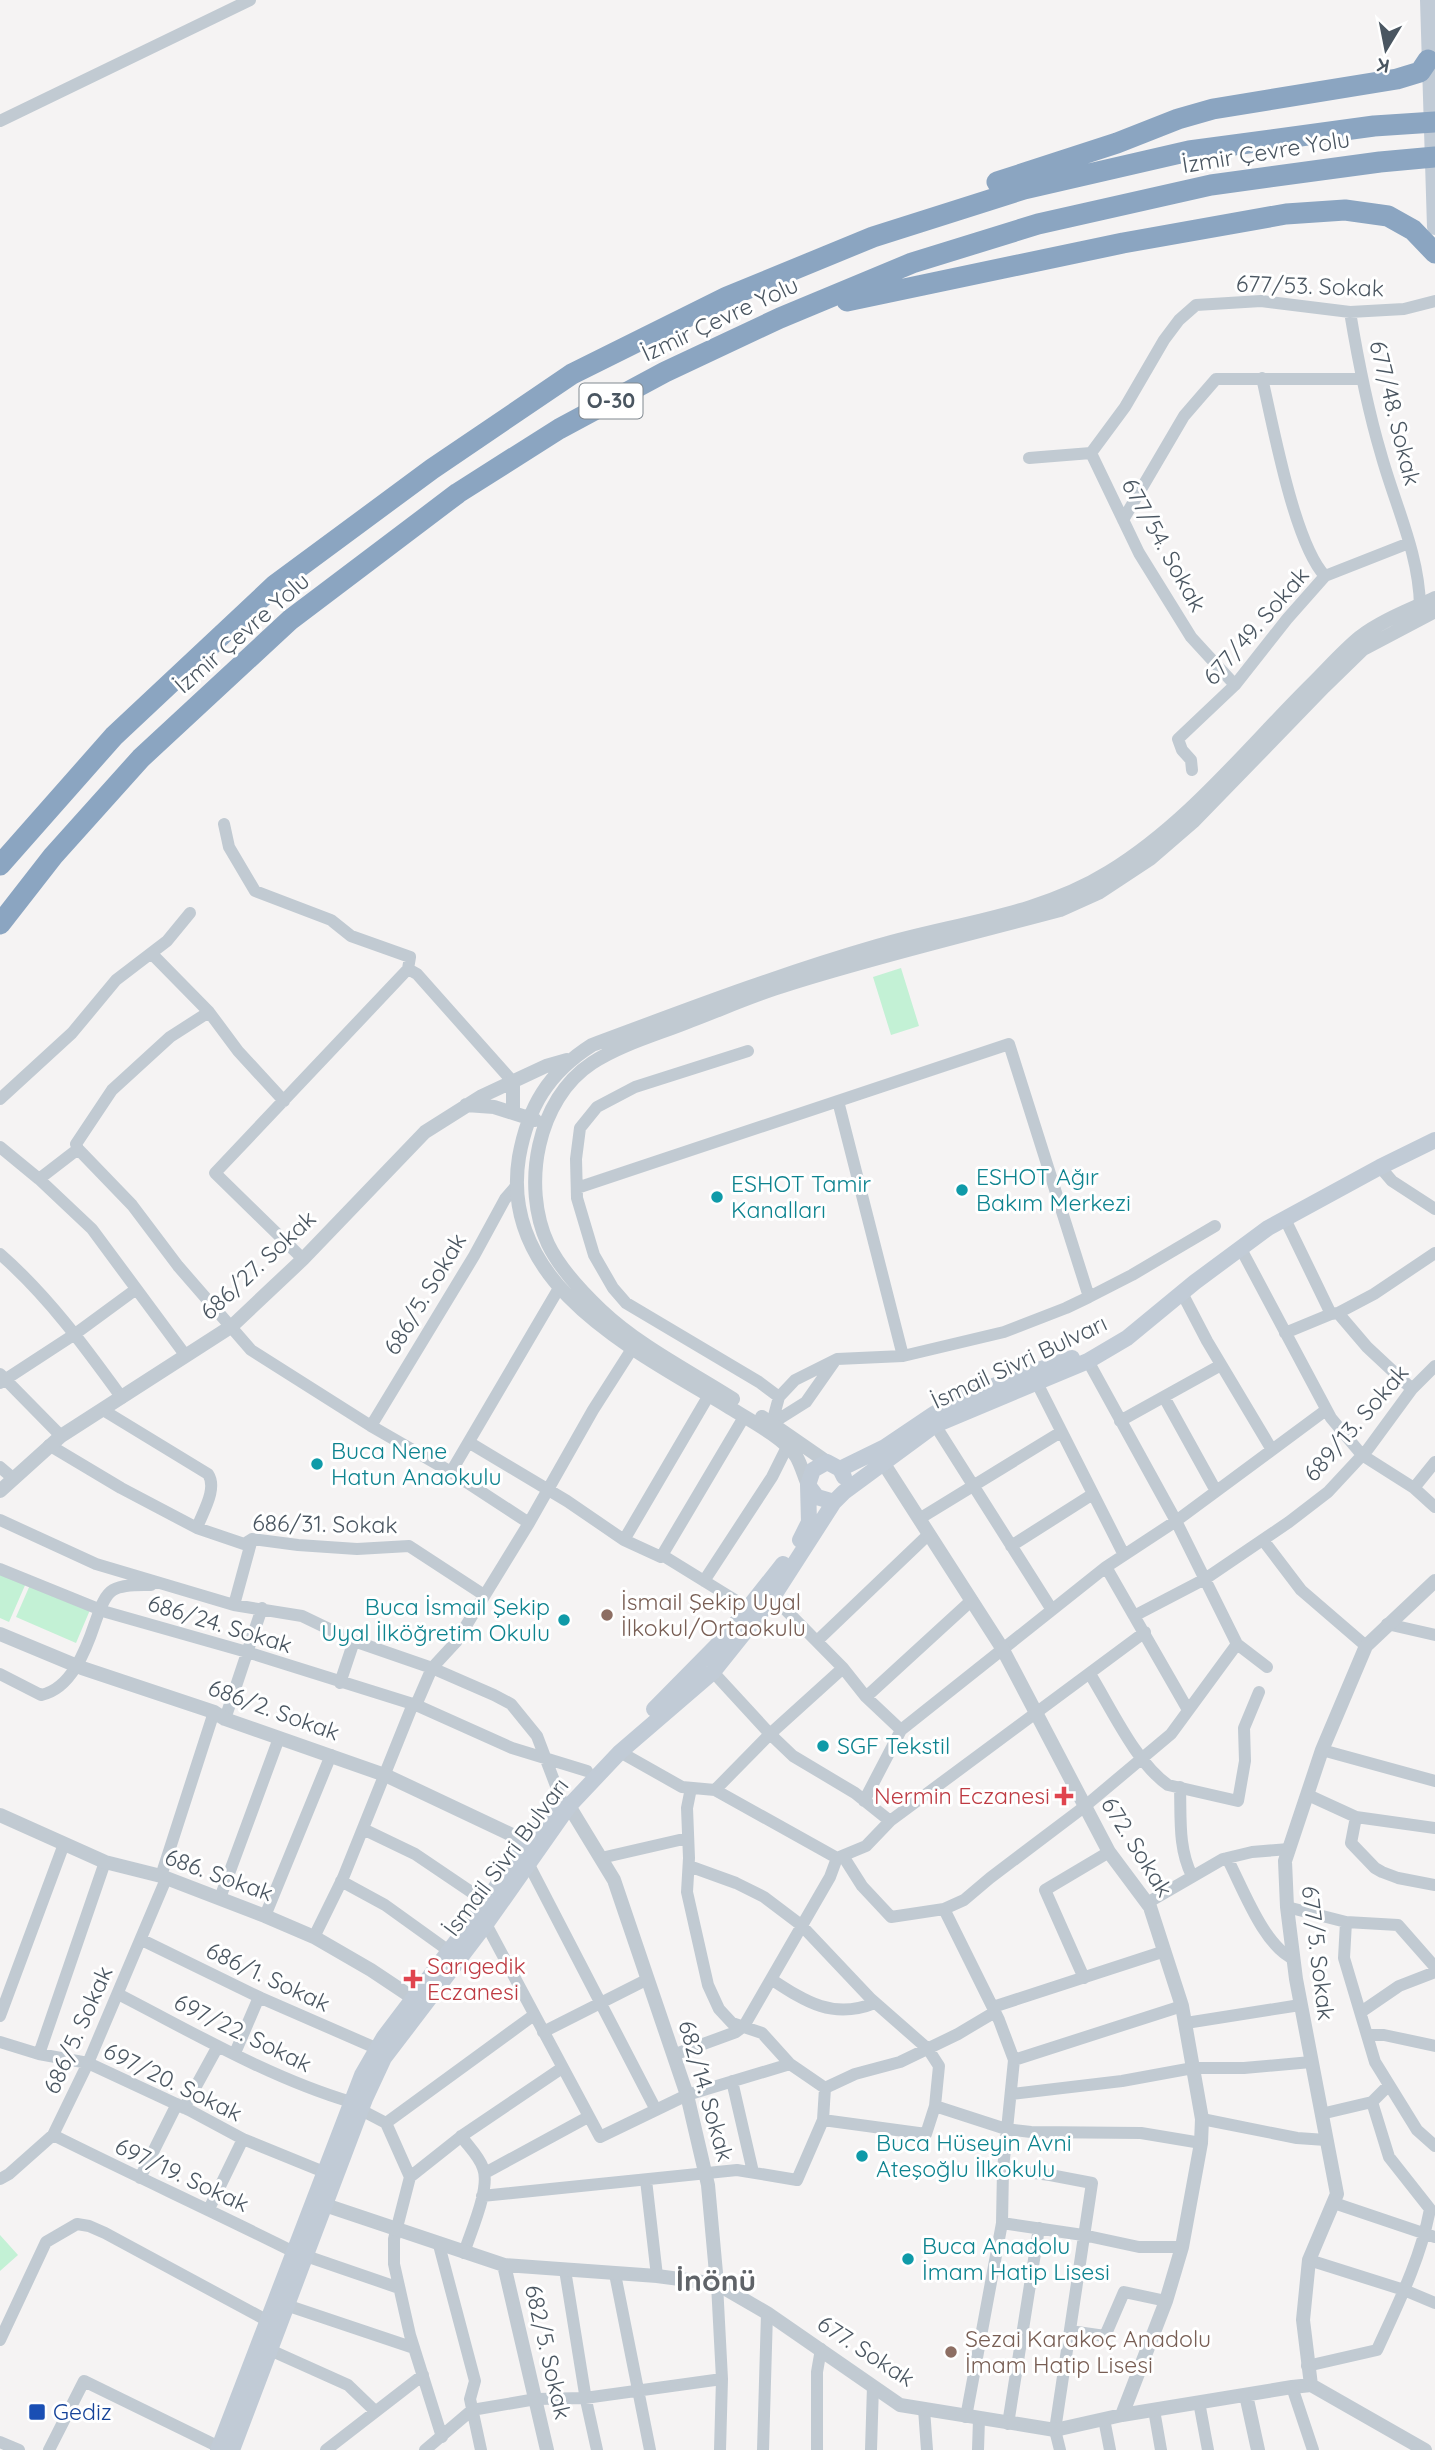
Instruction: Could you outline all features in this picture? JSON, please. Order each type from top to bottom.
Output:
[{"type":"highway","points":[[572,374],[677,307],[896,215],[1117,143],[1178,119],[1213,109],[1396,79],[1420,72],[1428,60]]},
{"type":"highway","name":"İzmir Çevre Yolu","points":[[0,865],[114,736],[275,585],[432,469],[572,374],[727,298],[873,237],[1024,188],[1189,152],[1374,126],[1435,122]]},
{"type":"highway","name":"İzmir Çevre Yolu","points":[[0,924],[53,856],[141,758],[290,620],[458,493],[559,429],[665,372],[780,318],[912,263],[1038,224],[1210,185],[1435,157]]},
{"type":"highway","points":[[780,318],[879,293],[1123,243],[1286,214],[1345,210],[1388,216],[1413,230],[1435,253]]},
{"type":"main road","points":[[1428,0],[1435,227]]},
{"type":"main road","name":"İsmail Sivri Bulvarı","points":[[230,2447],[268,2321],[325,2206],[356,2106],[362,2075],[384,2037],[486,1902],[527,1842],[565,1802],[713,1672],[773,1597],[839,1497],[935,1425],[1088,1361],[1127,1338],[1269,1228],[1435,1140]]},
{"type":"main road","name":"İsmail Sivri Bulvarı","points":[[833,1466],[885,1447],[934,1413],[965,1396],[1127,1338]]},
{"type":"main road","points":[[833,1466],[846,1479],[839,1497],[817,1497],[808,1485],[813,1469],[833,1466]]},
{"type":"main road","name":"İsmail Sivri Bulvarı","points":[[230,2447],[286,2305],[324,2172],[356,2106],[384,2058],[486,1924],[587,1771],[675,1690],[726,1636],[798,1546],[809,1522],[808,1485]]},
{"type":"street","points":[[0,121],[250,0]]},
{"type":"street","name":"677/53. Sokak","points":[[1091,453],[1125,407],[1164,340],[1179,320],[1196,305],[1261,302],[1350,312],[1404,309],[1435,301]]},
{"type":"street","name":"677/48. Sokak","points":[[1350,312],[1360,379],[1381,456],[1417,564],[1420,606]]},
{"type":"street","points":[[1262,378],[1296,517],[1318,569],[1325,576]]},
{"type":"street","points":[[1122,520],[1184,416],[1216,379],[1360,379]]},
{"type":"street","points":[[1029,458],[1091,453]]},
{"type":"street","name":"677/54. Sokak","points":[[1091,453],[1139,553],[1191,638],[1236,685]]},
{"type":"street","name":"677/49. Sokak","points":[[1192,770],[1191,760],[1182,750],[1178,739],[1236,685],[1287,619],[1325,576],[1409,543]]},
{"type":"street","points":[[833,1466],[637,1338],[602,1311],[570,1278],[549,1245],[538,1211],[535,1181],[545,1124],[555,1088],[570,1059],[592,1045],[759,983],[879,945],[1005,915],[1065,895],[1107,873],[1148,846],[1187,814],[1360,637],[1391,618],[1435,598]]},
{"type":"street","points":[[769,1426],[744,1417],[632,1349],[559,1288],[537,1256],[523,1225],[517,1185],[522,1139],[529,1118],[555,1088],[591,1063],[626,1046],[787,984],[1060,910],[1100,892],[1150,859],[1194,821],[1363,649],[1435,611]]},
{"type":"street","points":[[224,824],[229,848],[255,891],[331,920],[351,936],[410,957],[408,969],[215,1173],[303,1259]]},
{"type":"street","points":[[0,1099],[72,1033],[116,980],[167,941],[190,913]]},
{"type":"street","points":[[152,954],[209,1012],[238,1052],[284,1101]]},
{"type":"street","points":[[408,969],[416,974],[513,1082],[513,1112]]},
{"type":"street","points":[[209,1012],[170,1037],[112,1090],[76,1144],[78,1149],[132,1205],[178,1266],[251,1350],[529,1522]]},
{"type":"street","points":[[577,1188],[1009,1044],[1089,1297]]},
{"type":"street","points":[[748,1051],[635,1087],[597,1107],[579,1128],[576,1159],[577,1198],[594,1255],[613,1288],[626,1303],[749,1376],[779,1397]]},
{"type":"street","name":"686/27. Sokak","points":[[0,1491],[55,1440],[232,1326],[303,1259],[425,1132],[465,1105],[546,1066],[570,1059]]},
{"type":"street","points":[[528,1076],[538,1078],[555,1088]]},
{"type":"street","points":[[838,1101],[903,1356]]},
{"type":"street","points":[[465,1105],[494,1107],[545,1124]]},
{"type":"street","points":[[0,1147],[92,1229],[186,1356]]},
{"type":"street","points":[[39,1179],[78,1149]]},
{"type":"street","points":[[1380,1167],[1392,1181],[1435,1209]]},
{"type":"street","name":"686/5. Sokak","points":[[371,1426],[474,1256],[505,1199],[517,1185]]},
{"type":"street","points":[[1285,1220],[1335,1313],[1412,1389]]},
{"type":"street","points":[[769,1426],[779,1397],[795,1380],[837,1359],[903,1356],[1004,1332],[1089,1297],[1215,1226]]},
{"type":"street","points":[[1241,1249],[1326,1410],[1362,1455],[1414,1489],[1435,1507]]},
{"type":"street","points":[[1285,1333],[1374,1294],[1435,1253]]},
{"type":"street","points":[[0,1254],[20,1272],[75,1334],[122,1398]]},
{"type":"street","points":[[451,1472],[559,1288]]},
{"type":"street","points":[[1,1379],[75,1334],[135,1290]]},
{"type":"street","points":[[1182,1293],[1272,1450]]},
{"type":"street","points":[[314,1937],[341,1881],[432,1668],[456,1642],[632,1349]]},
{"type":"street","points":[[769,1426],[806,1402],[837,1359]]},
{"type":"street","points":[[1088,1361],[1176,1521],[1237,1644],[1267,1667]]},
{"type":"street","points":[[1121,1421],[1221,1365]]},
{"type":"street","name":"689/13. Sokak","points":[[1134,1616],[1205,1579],[1328,1492],[1362,1455],[1412,1389],[1435,1366]]},
{"type":"street","name":"686/31. Sokak","points":[[1,1379],[55,1440],[121,1488],[197,1528],[244,1544],[252,1539],[357,1549],[409,1546],[484,1595]]},
{"type":"street","points":[[1037,1383],[1124,1555]]},
{"type":"street","points":[[624,1540],[709,1395]]},
{"type":"street","points":[[1164,1396],[1216,1491]]},
{"type":"street","points":[[103,1410],[208,1474],[212,1480],[211,1489],[197,1528]]},
{"type":"street","points":[[864,1801],[901,1730],[1106,1567],[1176,1521],[1326,1410]]},
{"type":"street","points":[[662,1555],[744,1417]]},
{"type":"street","points":[[935,1425],[1052,1610]]},
{"type":"street","name":"İsmail Sivri Bulvarı","points":[[769,1426],[795,1455],[808,1485]]},
{"type":"street","points":[[919,1519],[1061,1432]]},
{"type":"street","points":[[470,1443],[547,1489],[624,1540],[662,1555],[748,1608]]},
{"type":"street","points":[[704,1581],[772,1477],[787,1447]]},
{"type":"street","points":[[1414,1489],[1435,1462]]},
{"type":"street","name":"672. Sokak","points":[[884,1464],[1002,1648],[1109,1852],[1147,1903],[1182,2006],[1202,2119],[1201,2143],[1182,2247],[1166,2301],[1122,2415]]},
{"type":"street","points":[[0,1467],[14,1479]]},
{"type":"street","points":[[1011,1546],[1093,1494]]},
{"type":"street","points":[[0,1520],[96,1564],[162,1585],[234,1605],[302,1616],[354,1641],[432,1668],[511,1704],[537,1737],[565,1802]]},
{"type":"street","points":[[817,1641],[929,1534]]},
{"type":"street","points":[[234,1605],[252,1539]]},
{"type":"street","points":[[1262,1540],[1301,1590],[1366,1646]]},
{"type":"street","points":[[1106,1567],[1188,1710]]},
{"type":"street","name":"686/24. Sokak","points":[[0,1569],[100,1610],[247,1652],[415,1705],[512,1748],[587,1771]]},
{"type":"street","name":"677/5. Sokak","points":[[1311,2385],[1303,2320],[1309,2260],[1337,2194],[1300,2005],[1287,1906],[1285,1861],[1322,1750],[1366,1646],[1435,1581]]},
{"type":"street","points":[[0,1674],[40,1695],[58,1689],[76,1665],[110,1591],[162,1585]]},
{"type":"street","points":[[773,1597],[843,1668],[866,1698],[901,1730]]},
{"type":"street","points":[[866,1698],[972,1600]]},
{"type":"street","name":"686/5. Sokak","points":[[0,2179],[53,2135],[88,2063],[142,1940],[220,1715],[247,1652],[262,1608]]},
{"type":"street","points":[[1387,1624],[1435,1634]]},
{"type":"street","points":[[673,2055],[736,2032],[744,2026],[840,1857],[866,1846],[890,1821],[1145,1632]]},
{"type":"street","name":"686/2. Sokak","points":[[0,1634],[76,1665],[385,1775],[527,1842]]},
{"type":"street","points":[[340,1683],[354,1641]]},
{"type":"street","points":[[620,1752],[682,1787],[715,1790],[840,1857],[891,1917],[911,1916],[944,1909],[964,1900],[1142,1759],[1171,1734],[1237,1644]]},
{"type":"street","points":[[715,1790],[770,1734],[843,1668]]},
{"type":"street","points":[[713,1672],[793,1756],[864,1801],[890,1821]]},
{"type":"street","points":[[1090,1674],[1142,1759],[1161,1779],[1168,1785],[1238,1801],[1245,1761],[1244,1728],[1259,1692]]},
{"type":"street","points":[[220,1898],[279,1738]]},
{"type":"street","points":[[1322,1750],[1435,1781]]},
{"type":"street","points":[[265,1916],[331,1755]]},
{"type":"street","points":[[1180,1787],[1181,1845],[1192,1877]]},
{"type":"street","points":[[691,1788],[687,1808],[687,1892],[708,1985],[719,2009],[732,2023],[762,2033],[790,2064],[825,2088]]},
{"type":"street","points":[[1308,1795],[1356,1817],[1435,1828]]},
{"type":"street","name":"682/14. Sokak","points":[[565,1802],[614,1880],[687,2095],[706,2173],[717,2284],[722,2379],[720,2450]]},
{"type":"street","name":"686. Sokak","points":[[0,1815],[105,1862],[220,1898],[314,1937],[371,1970],[412,1998]]},
{"type":"street","points":[[1356,1817],[1351,1843],[1375,1868],[1398,1878],[1435,1885]]},
{"type":"street","points":[[363,1829],[415,1854],[486,1902]]},
{"type":"street","points":[[601,1858],[688,1838]]},
{"type":"street","points":[[0,2016],[64,1844]]},
{"type":"street","points":[[1147,1903],[1227,1858],[1252,1852],[1289,1849]]},
{"type":"street","points":[[1084,1978],[1045,1890],[1109,1852]]},
{"type":"street","points":[[1227,1858],[1269,1940],[1285,1955],[1294,1959]]},
{"type":"street","points":[[39,2054],[105,1862]]},
{"type":"street","points":[[528,1863],[656,2110]]},
{"type":"street","points":[[689,1866],[736,1883],[764,1897],[802,1925],[876,2003],[928,2049],[939,2066],[935,2106],[926,2134],[823,2120]]},
{"type":"street","points":[[341,1881],[385,1905],[449,1951]]},
{"type":"street","points":[[1287,1906],[1346,1922],[1398,1925],[1435,1969],[1399,1986],[1361,2012]]},
{"type":"street","points":[[944,1909],[994,2009],[1014,2060],[1003,2169],[1002,2223],[973,2418],[978,2450]]},
{"type":"street","points":[[1346,1922],[1343,1958],[1375,2062],[1417,2130],[1435,2146]]},
{"type":"street","points":[[486,1924],[600,2137],[687,2095],[790,2064]]},
{"type":"street","name":"686/1. Sokak","points":[[142,1940],[259,1997],[378,2049]]},
{"type":"street","points":[[825,2088],[855,2074],[900,2062],[928,2049],[994,2009],[1165,1951]]},
{"type":"street","points":[[543,2032],[648,1979]]},
{"type":"street","points":[[771,1979],[803,2000],[820,2007],[853,2009],[876,2003]]},
{"type":"street","name":"697/22. Sokak","points":[[118,1994],[309,2090],[356,2106],[386,2123]]},
{"type":"street","points":[[235,2053],[259,1997]]},
{"type":"street","points":[[1186,2023],[1300,2005]]},
{"type":"street","points":[[1014,2060],[1182,2006]]},
{"type":"street","points":[[410,2177],[386,2123],[534,2015]]},
{"type":"street","points":[[1368,2035],[1384,2035],[1435,2046]]},
{"type":"street","name":"697/20. Sokak","points":[[0,2042],[39,2054],[88,2063],[181,2106],[243,2139],[324,2172]]},
{"type":"street","points":[[140,2178],[218,2046]]},
{"type":"street","points":[[1012,2094],[1122,2081],[1193,2068],[1244,2068],[1311,2062]]},
{"type":"street","points":[[442,2437],[414,2348],[393,2257],[410,2177],[461,2136],[562,2068]]},
{"type":"street","points":[[732,2081],[753,2172]]},
{"type":"street","points":[[1321,2114],[1372,2102],[1389,2085]]},
{"type":"street","points":[[482,2196],[737,2170],[797,2180],[823,2120],[825,2088]]},
{"type":"street","points":[[1307,2366],[1377,2350],[1430,2236],[1430,2209],[1389,2157],[1372,2102]]},
{"type":"street","points":[[935,2106],[1006,2129],[1031,2132],[1142,2133],[1201,2143]]},
{"type":"street","points":[[485,2173],[588,2117]]},
{"type":"street","points":[[1202,2119],[1297,2138],[1326,2140]]},
{"type":"street","name":"697/19. Sokak","points":[[53,2135],[300,2254],[399,2288]]},
{"type":"street","points":[[461,2136],[483,2166],[485,2173],[482,2196],[464,2253]]},
{"type":"street","points":[[209,2209],[243,2139]]},
{"type":"street","points":[[1003,2169],[1092,2183],[1055,2430],[1060,2450]]},
{"type":"street","points":[[646,2180],[657,2276]]},
{"type":"street","points":[[1334,2203],[1430,2236]]},
{"type":"street","name":"677. Sokak","points":[[325,2206],[504,2265],[657,2276],[717,2284],[767,2313],[900,2405],[1055,2430],[1122,2415],[1311,2385]]},
{"type":"street","points":[[1002,2223],[1083,2235],[1139,2247],[1182,2247]]},
{"type":"street","points":[[0,2340],[46,2242],[77,2224],[106,2233],[268,2321]]},
{"type":"street","points":[[1008,2424],[1039,2228]]},
{"type":"street","points":[[439,2245],[475,2381],[470,2399],[481,2450]]},
{"type":"street","points":[[1309,2260],[1404,2290],[1435,2303]]},
{"type":"street","name":"682/5. Sokak","points":[[504,2265],[547,2450]]},
{"type":"street","points":[[565,2270],[585,2398],[597,2450]]},
{"type":"street","points":[[615,2274],[650,2450]]},
{"type":"street","points":[[1070,2331],[1105,2336],[1124,2292],[1166,2301]]},
{"type":"street","points":[[286,2305],[414,2348]]},
{"type":"street","points":[[763,2450],[767,2313]]},
{"type":"street","points":[[817,2450],[817,2372],[821,2349]]},
{"type":"street","points":[[270,2350],[348,2385],[375,2411]]},
{"type":"street","points":[[330,2449],[423,2375]]},
{"type":"street","points":[[425,2450],[472,2410],[536,2399],[585,2398],[722,2379]]},
{"type":"street","points":[[49,2450],[84,2381],[230,2447]]},
{"type":"street","points":[[1311,2385],[1425,2450]]},
{"type":"street","points":[[871,2450],[873,2386]]},
{"type":"street","points":[[1292,2387],[1313,2450]]},
{"type":"street","points":[[1246,2395],[1258,2450]]},
{"type":"street","points":[[1199,2402],[1208,2450]]},
{"type":"street","points":[[924,2409],[927,2450]]},
{"type":"street","points":[[1154,2410],[1161,2450]]},
{"type":"street","points":[[1104,2419],[1110,2450]]},
{"type":"street","points":[[0,2442],[19,2450]]},
{"type":"green space","points":[[901,968],[919,1026],[891,1035],[873,977]]},
{"type":"green space","points":[[0,1572],[26,1583],[9,1622],[0,1618]]},
{"type":"green space","points":[[30,1585],[90,1610],[76,1643],[16,1617]]},
{"type":"green space","points":[[0,2235],[18,2255],[0,2271]]},
{"type":"place","name":"ESHOT Ağır Bakım Merkezi","points":[[962,1190]]},
{"type":"place","name":"ESHOT Tamir Kanalları","points":[[717,1197]]},
{"type":"place","name":"Buca Nene Hatun Anaokulu","points":[[317,1464]]},
{"type":"place","name":"İsmail Şekip Uyal İlkokul/Ortaokulu","points":[[607,1615]]},
{"type":"place","name":"Buca İsmail Şekip Uyal İlköğretim Okulu","points":[[564,1620]]},
{"type":"place","name":"SGF Tekstil","points":[[823,1746]]},
{"type":"place","name":"Nermin Eczanesi","points":[[1064,1796]]},
{"type":"place","name":"Sarıgedik Eczanesi","points":[[413,1979]]},
{"type":"place","name":"Buca Hüseyin Avni Ateşoğlu İlkokulu","points":[[862,2156]]},
{"type":"place","name":"Buca Anadolu İmam Hatip Lisesi","points":[[908,2259]]},
{"type":"place","name":"Sezai Karakoç Anadolu İmam Hatip Lisesi","points":[[951,2352]]},
{"type":"place","name":"Gediz","points":[[37,2412]]},
{"type":"district","name":"İnönü","points":[[716,2281]]}]
